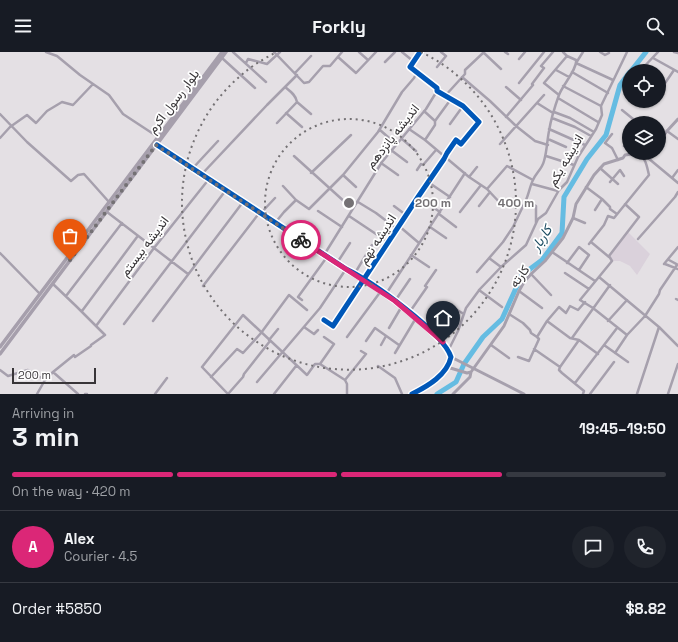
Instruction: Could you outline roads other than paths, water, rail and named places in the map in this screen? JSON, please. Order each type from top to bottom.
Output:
[{"type":"main road","name":"بلوار رسول اکرم","points":[[0,354],[107,212],[155,144],[158,137],[222,52]]},
{"type":"main road","name":"بلوار رسول اکرم","points":[[0,347],[226,52]]},
{"type":"street","points":[[46,52],[57,56],[109,95],[123,114],[158,137]]},
{"type":"street","points":[[233,52],[266,82]]},
{"type":"street","points":[[274,52],[304,83],[309,82],[323,66],[330,66],[342,52]]},
{"type":"street","points":[[246,64],[248,59],[267,64],[280,52]]},
{"type":"street","points":[[359,52],[368,60]]},
{"type":"street","points":[[338,57],[356,73],[376,52]]},
{"type":"street","points":[[384,62],[395,52]]},
{"type":"street","points":[[402,52],[413,61]]},
{"type":"street","points":[[414,52],[417,55]]},
{"type":"street","points":[[420,52],[410,66],[437,88],[437,91],[463,106],[450,124]]},
{"type":"street","points":[[437,67],[446,56],[441,52]]},
{"type":"street","points":[[446,96],[465,74],[465,70],[484,52],[501,69]]},
{"type":"street","points":[[519,59],[526,52]]},
{"type":"street","points":[[519,83],[544,52]]},
{"type":"street","points":[[506,117],[533,85],[532,84],[544,68],[541,66],[553,52]]},
{"type":"street","points":[[563,52],[567,56],[576,60],[576,63],[613,80]]},
{"type":"street","points":[[477,272],[503,242],[513,227],[526,200],[533,180],[542,168],[546,156],[549,129],[553,112],[563,86],[582,52]]},
{"type":"street","points":[[600,52],[605,55],[609,53]]},
{"type":"street","name":"اندیشه یکم","points":[[448,351],[458,331],[466,308],[479,290],[501,267],[526,246],[538,219],[546,213],[558,191],[567,182],[574,165],[590,136],[594,132],[602,115],[601,106],[627,52]]},
{"type":"street","points":[[647,64],[658,52]]},
{"type":"street","points":[[674,52],[678,54]]},
{"type":"street","points":[[202,174],[266,105],[285,87],[311,56]]},
{"type":"street","points":[[567,56],[544,83],[559,97],[598,122]]},
{"type":"street","points":[[222,58],[255,88]]},
{"type":"street","points":[[653,58],[678,72]]},
{"type":"street","points":[[556,70],[569,76]]},
{"type":"street","points":[[666,82],[674,70]]},
{"type":"street","points":[[283,186],[296,200],[309,209],[343,175],[380,130],[402,92],[417,72]]},
{"type":"street","points":[[572,72],[608,93]]},
{"type":"street","points":[[462,78],[535,141],[548,145]]},
{"type":"street","points":[[0,138],[12,126],[27,115],[36,123],[47,111],[62,102],[73,105],[93,84]]},
{"type":"street","points":[[563,86],[601,106]]},
{"type":"street","points":[[285,87],[293,93],[297,98],[297,102],[311,114]]},
{"type":"street","points":[[506,87],[521,100]]},
{"type":"street","name":"اندیشه پانزدهم","points":[[302,300],[298,296],[326,256],[342,227],[382,163],[424,111],[437,91]]},
{"type":"street","points":[[500,144],[544,95]]},
{"type":"street","points":[[425,140],[435,124],[435,121],[451,99]]},
{"type":"street","points":[[277,122],[297,102]]},
{"type":"street","points":[[537,103],[553,112],[570,118],[594,132]]},
{"type":"street","name":"اندیشه نهم","points":[[324,320],[333,326],[446,157],[446,153],[456,140],[461,144],[479,122],[463,106]]},
{"type":"street","points":[[622,110],[629,116]]},
{"type":"street","points":[[424,111],[435,121]]},
{"type":"street","points":[[286,113],[302,127]]},
{"type":"street","points":[[0,114],[27,142],[71,181],[78,175],[84,174],[109,203]]},
{"type":"street","points":[[552,118],[575,127],[590,136]]},
{"type":"street","points":[[678,119],[667,131],[678,139]]},
{"type":"street","points":[[409,129],[425,140],[469,177],[487,189],[502,205]]},
{"type":"street","points":[[549,129],[585,145]]},
{"type":"street","points":[[380,130],[396,144]]},
{"type":"street","points":[[612,134],[605,143],[615,153],[618,160]]},
{"type":"street","points":[[312,173],[351,135]]},
{"type":"street","points":[[402,139],[416,151]]},
{"type":"street","points":[[548,139],[566,146]]},
{"type":"street","points":[[192,168],[218,141]]},
{"type":"street","points":[[155,144],[386,294],[443,342],[451,357],[524,394]]},
{"type":"street","points":[[391,150],[407,162]]},
{"type":"street","points":[[417,170],[421,164],[423,165],[436,150]]},
{"type":"street","points":[[294,156],[346,203]]},
{"type":"street","points":[[546,156],[574,165]]},
{"type":"street","points":[[618,184],[600,168],[604,164],[622,159]]},
{"type":"street","points":[[627,335],[585,302],[580,300],[612,261],[609,256],[608,257],[590,243],[608,216],[614,218],[649,175],[644,160]]},
{"type":"street","points":[[650,160],[678,183]]},
{"type":"street","points":[[382,163],[398,175]]},
{"type":"street","points":[[487,189],[507,166],[533,180]]},
{"type":"street","points":[[469,177],[477,167]]},
{"type":"street","name":"کارته","points":[[453,394],[470,376],[469,373],[474,369],[504,326],[519,291],[531,274],[563,238],[574,218],[576,204],[600,168]]},
{"type":"street","points":[[610,182],[620,170],[624,176]]},
{"type":"street","points":[[672,178],[678,170]]},
{"type":"street","points":[[386,294],[465,173]]},
{"type":"street","points":[[343,175],[356,187]]},
{"type":"street","name":"اندیشه بیستم","points":[[96,326],[154,248],[209,179]]},
{"type":"street","points":[[428,182],[450,197]]},
{"type":"street","points":[[532,184],[558,191]]},
{"type":"street","points":[[460,212],[481,185]]},
{"type":"street","points":[[586,188],[602,199],[610,207],[610,209],[617,214]]},
{"type":"street","points":[[124,324],[226,190]]},
{"type":"street","points":[[479,206],[490,192]]},
{"type":"street","points":[[638,239],[677,198],[678,192]]},
{"type":"street","points":[[418,197],[456,227]]},
{"type":"street","points":[[203,286],[260,213],[275,198]]},
{"type":"street","points":[[595,210],[602,199]]},
{"type":"street","points":[[276,223],[296,200]]},
{"type":"street","points":[[526,200],[536,206],[536,223]]},
{"type":"street","points":[[153,321],[243,202]]},
{"type":"street","points":[[358,202],[419,243]]},
{"type":"street","points":[[609,256],[639,216],[625,204]]},
{"type":"street","points":[[394,206],[406,215]]},
{"type":"street","points":[[318,211],[342,227]]},
{"type":"street","points":[[107,212],[188,274]]},
{"type":"street","points":[[349,216],[388,242]]},
{"type":"street","points":[[574,218],[585,223]]},
{"type":"street","points":[[66,296],[122,223]]},
{"type":"street","points":[[430,227],[446,238]]},
{"type":"street","points":[[82,311],[137,236]]},
{"type":"street","points":[[337,263],[350,243]]},
{"type":"street","points":[[355,274],[372,245]]},
{"type":"street","points":[[567,263],[579,247],[589,256],[579,270]]},
{"type":"street","points":[[677,266],[664,264],[669,260],[678,247]]},
{"type":"street","points":[[552,252],[595,281]]},
{"type":"street","points":[[0,253],[40,294]]},
{"type":"street","points":[[412,255],[429,266]]},
{"type":"street","points":[[489,258],[501,267]]},
{"type":"street","points":[[669,260],[677,266]]},
{"type":"street","points":[[615,353],[627,335],[645,316],[660,290],[677,266]]},
{"type":"street","points":[[257,382],[320,308],[346,269]]},
{"type":"street","points":[[409,313],[425,290],[425,286],[436,270]]},
{"type":"street","points":[[565,273],[589,289]]},
{"type":"street","points":[[531,274],[551,295]]},
{"type":"street","points":[[599,277],[659,327],[678,346]]},
{"type":"street","points":[[395,301],[410,280]]},
{"type":"street","points":[[37,394],[45,380],[52,372],[105,336],[82,311],[52,284]]},
{"type":"street","points":[[572,338],[610,285]]},
{"type":"street","points":[[479,290],[502,307]]},
{"type":"street","points":[[347,337],[381,291]]},
{"type":"street","points":[[519,291],[542,308]]},
{"type":"street","points":[[211,377],[237,349],[242,353],[261,333],[289,295],[307,310]]},
{"type":"street","points":[[608,321],[627,300]]},
{"type":"street","points":[[518,357],[529,361],[539,339],[537,337],[547,321],[559,307],[566,313],[570,306],[578,310],[585,302]]},
{"type":"street","points":[[445,303],[464,314]]},
{"type":"street","points":[[390,328],[402,306]]},
{"type":"street","points":[[509,314],[530,330],[530,333],[537,337]]},
{"type":"street","points":[[278,329],[270,341],[244,374],[244,377],[228,394],[202,367],[243,315],[261,333],[270,341],[282,352],[296,366],[307,375],[315,364],[320,364],[345,380],[348,394]]},
{"type":"street","points":[[395,353],[416,318]]},
{"type":"street","points":[[547,321],[570,338],[579,340],[598,354]]},
{"type":"street","points":[[304,327],[314,334],[318,330]]},
{"type":"street","points":[[637,394],[659,327]]},
{"type":"street","points":[[366,341],[375,328],[399,345]]},
{"type":"street","points":[[575,383],[617,328]]},
{"type":"street","points":[[380,345],[386,336]]},
{"type":"street","points":[[320,364],[334,344],[324,337]]},
{"type":"street","points":[[579,340],[558,370],[584,391],[583,394]]},
{"type":"street","points":[[491,345],[509,358]]},
{"type":"street","points":[[604,345],[628,362]]},
{"type":"street","points":[[534,349],[560,367]]},
{"type":"street","points":[[345,380],[366,354],[361,351]]},
{"type":"street","points":[[412,394],[437,379],[448,365],[451,357]]},
{"type":"street","points":[[590,394],[614,362]]},
{"type":"street","points":[[668,394],[678,364]]},
{"type":"street","points":[[448,365],[457,370],[469,373]]},
{"type":"street","points":[[274,394],[296,366]]},
{"type":"street","points":[[378,366],[395,378],[402,394]]},
{"type":"street","points":[[0,370],[8,376],[28,370],[45,380]]},
{"type":"street","points":[[52,372],[78,394]]},
{"type":"street","points":[[155,394],[167,378]]},
{"type":"waterway","name":"کاربار","points":[[637,64],[646,52]]},
{"type":"waterway","name":"کاربار","points":[[437,394],[456,382],[464,364],[483,337],[502,319],[522,275],[542,260],[562,233],[564,197],[587,159],[606,135],[622,82]]}]
